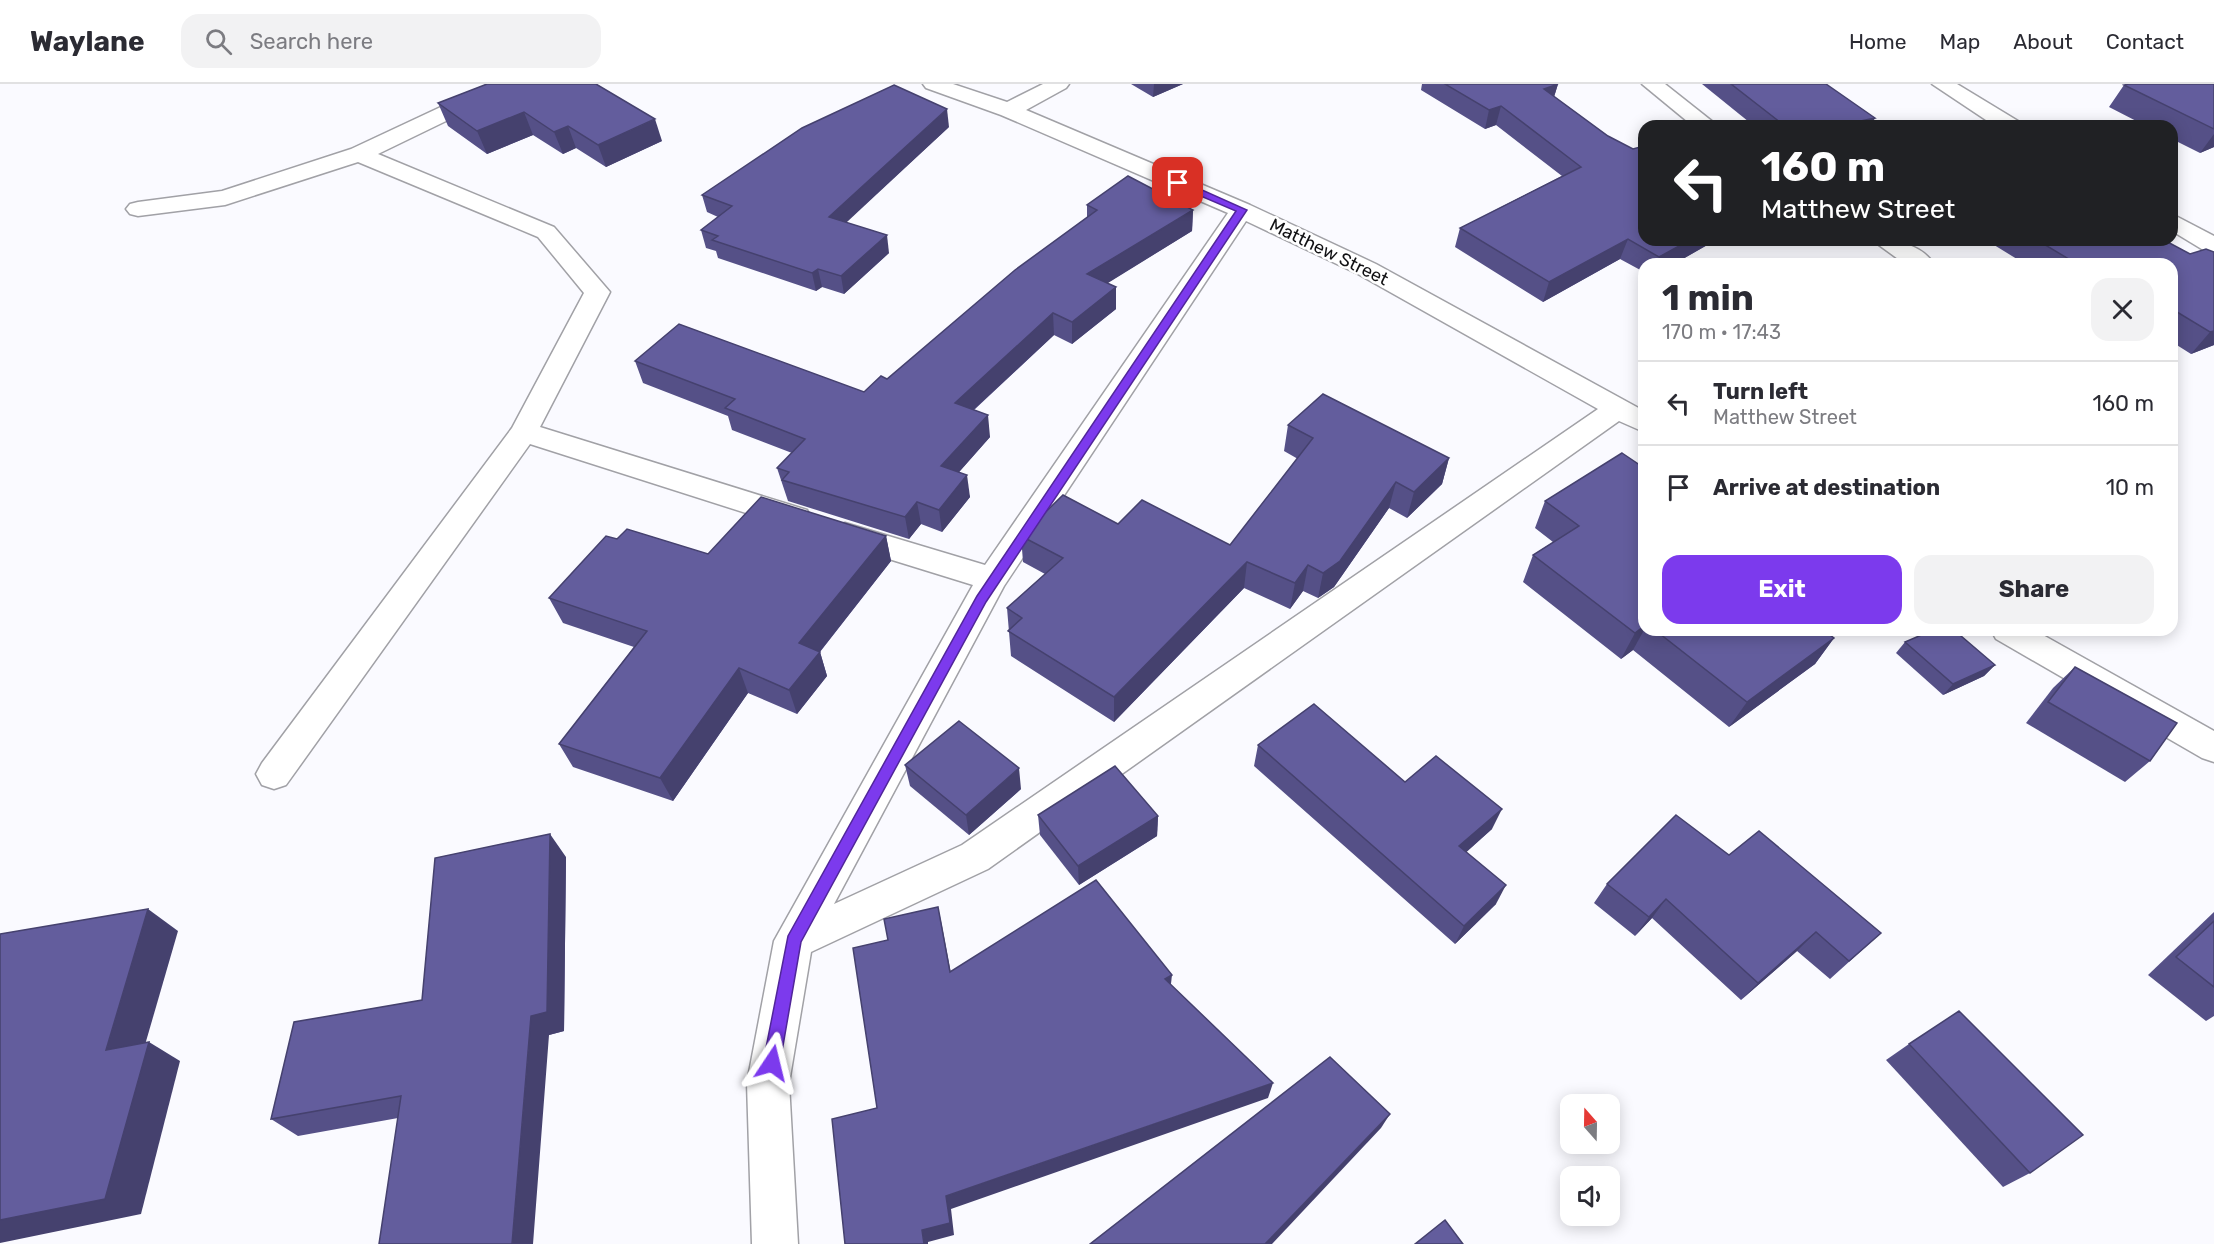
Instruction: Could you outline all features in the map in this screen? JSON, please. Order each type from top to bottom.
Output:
[{"type":"street","points":[[138,209],[225,198],[358,154],[507,84]]},
{"type":"street","name":"Matthew Street","points":[[933,84],[1009,110],[1242,210],[1366,269],[1631,416]]},
{"type":"street","points":[[1009,110],[1059,84]]},
{"type":"street","points":[[1652,84],[1699,120]]},
{"type":"street","points":[[1942,84],[2000,120]]},
{"type":"street","points":[[274,774],[524,432],[597,292],[546,232],[358,154]]},
{"type":"street","points":[[775,1244],[768,1083],[793,941],[992,579],[1242,210]]},
{"type":"street","points":[[2178,225],[2214,246]]},
{"type":"street","points":[[1894,246],[1912,258]]},
{"type":"street","points":[[793,941],[975,857],[1631,416]]},
{"type":"street","points":[[524,432],[992,579]]},
{"type":"street","points":[[2018,636],[2214,748]]},
{"type":"building","points":[[487,84],[596,84],[655,119],[598,145],[568,126],[554,132],[524,112],[477,131],[438,103]]},
{"type":"building","points":[[1445,84],[1558,84],[1544,89],[1608,136],[1633,149],[1638,148],[1638,245],[1628,239],[1549,282],[1460,228],[1581,167],[1501,106],[1489,110]]},
{"type":"building","points":[[1731,84],[1826,84],[1875,118],[1866,120],[1777,120]]},
{"type":"building","points":[[2214,84],[2214,129],[2124,85]]},
{"type":"building","points":[[894,85],[947,109],[829,217],[887,235],[841,276],[818,269],[812,273],[712,240],[718,236],[701,230],[732,206],[702,195],[802,128]]},
{"type":"building","points":[[1128,176],[1193,210],[1087,274],[1116,287],[1072,322],[1053,313],[955,403],[988,415],[941,466],[967,475],[939,510],[917,502],[905,517],[782,480],[789,472],[777,468],[805,439],[725,408],[735,399],[635,361],[679,324],[864,392],[881,376],[887,379],[1015,270],[1097,210],[1087,205]]},
{"type":"building","points":[[1640,246],[1679,246],[1659,257]]},
{"type":"building","points":[[2047,246],[2175,246],[2190,254],[2206,249],[2214,252],[2214,331],[2210,332],[2178,313],[2178,258],[2067,258]]},
{"type":"building","points":[[1323,394],[1449,458],[1414,492],[1396,482],[1340,561],[1323,573],[1308,565],[1295,583],[1247,562],[1114,697],[1008,631],[1022,618],[1007,608],[1063,558],[1021,536],[1063,495],[1118,524],[1142,500],[1230,545],[1313,438],[1288,425]]},
{"type":"building","points":[[1622,453],[1638,464],[1638,631],[1635,633],[1533,555],[1579,526],[1545,501]]},
{"type":"building","points":[[761,497],[886,536],[799,643],[820,652],[789,690],[739,668],[660,778],[559,744],[647,631],[549,598],[606,536],[617,539],[627,529],[708,554]]},
{"type":"building","points":[[1663,636],[1831,636],[1834,638],[1747,702]]},
{"type":"building","points":[[1919,636],[1961,636],[1995,665],[1953,684],[1905,642]]},
{"type":"building","points":[[2075,667],[2177,723],[2150,761],[2048,702]]},
{"type":"building","points":[[1314,704],[1405,782],[1436,756],[1502,809],[1459,846],[1506,885],[1464,926],[1258,745]]},
{"type":"building","points":[[959,721],[1019,768],[966,815],[905,765]]},
{"type":"building","points":[[1115,766],[1158,816],[1078,866],[1038,815]]},
{"type":"building","points":[[1676,815],[1729,855],[1759,831],[1881,933],[1849,961],[1816,932],[1758,983],[1666,899],[1649,917],[1607,884]]},
{"type":"building","points":[[550,834],[547,1012],[531,1016],[512,1244],[379,1244],[401,1096],[271,1119],[294,1022],[422,1000],[435,858]]},
{"type":"building","points":[[1096,880],[1172,975],[1165,979],[1273,1083],[946,1196],[950,1223],[922,1230],[924,1244],[845,1244],[832,1119],[877,1108],[853,948],[888,940],[884,919],[938,907],[950,972]]},
{"type":"building","points":[[148,909],[106,1050],[149,1042],[105,1199],[0,1220],[0,934]]},
{"type":"building","points":[[2214,921],[2214,987],[2176,957]]},
{"type":"building","points":[[1959,1011],[2083,1135],[2030,1173],[1909,1044]]},
{"type":"building","points":[[1330,1057],[1390,1114],[1265,1244],[1090,1244]]},
{"type":"building","points":[[1445,1220],[1463,1244],[1415,1244]]},
{"type":"route","points":[[772,1063],[793,941],[992,579],[1242,210],[1178,183]]}]
